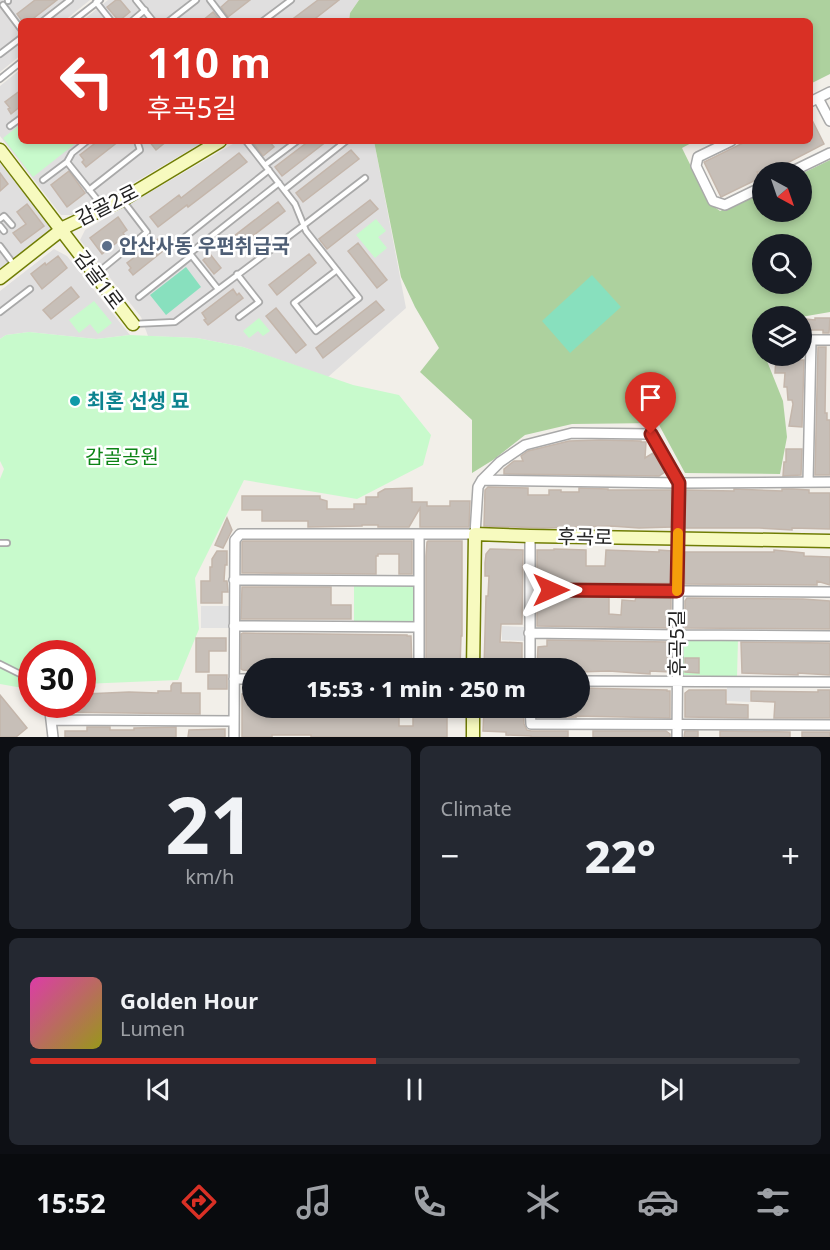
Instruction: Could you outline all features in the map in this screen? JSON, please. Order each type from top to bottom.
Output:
[{"type":"street","points":[[830,92],[814,100],[830,121]]},
{"type":"street","name":"감골2로","points":[[0,278],[62,230],[122,200],[215,144]]},
{"type":"street","points":[[725,144],[698,157],[696,166],[713,201],[725,205],[752,192]]},
{"type":"street","name":"감골1로","points":[[0,150],[133,324]]},
{"type":"street","points":[[812,162],[830,153]]},
{"type":"street","points":[[808,482],[811,340],[830,340]]},
{"type":"street","points":[[473,658],[478,487],[500,462],[525,445],[572,433],[651,434],[679,483]]},
{"type":"street","points":[[482,480],[679,483],[830,482]]},
{"type":"street","name":"후곡5길","points":[[677,737],[679,483]]},
{"type":"street","points":[[234,737],[235,540],[240,534],[475,534]]},
{"type":"street","name":"후곡로","points":[[475,534],[830,541]]},
{"type":"street","points":[[419,535],[419,658]]},
{"type":"street","points":[[530,536],[530,658]]},
{"type":"street","points":[[234,580],[419,581]]},
{"type":"street","points":[[530,590],[830,592]]},
{"type":"street","points":[[234,626],[418,627]]},
{"type":"street","points":[[529,633],[830,636]]},
{"type":"street","points":[[234,679],[242,679]]},
{"type":"street","points":[[590,681],[830,682]]},
{"type":"street","points":[[473,718],[473,737]]},
{"type":"street","points":[[531,718],[531,724],[830,724]]},
{"type":"street","points":[[53,737],[51,720],[234,721]]},
{"type":"lane","points":[[9,0],[1,5],[18,25]]},
{"type":"lane","points":[[47,18],[70,0]]},
{"type":"lane","points":[[136,0],[151,18]]},
{"type":"lane","points":[[173,18],[195,0]]},
{"type":"lane","points":[[210,0],[224,18]]},
{"type":"lane","points":[[267,18],[291,0]]},
{"type":"lane","points":[[77,18],[98,1],[109,18]]},
{"type":"lane","points":[[136,18],[145,10]]},
{"type":"lane","points":[[0,54],[18,40]]},
{"type":"lane","points":[[1,77],[18,64]]},
{"type":"lane","points":[[10,126],[18,120]]},
{"type":"lane","points":[[42,180],[67,162],[72,153],[82,144]]},
{"type":"lane","points":[[89,190],[140,150],[138,144]]},
{"type":"lane","points":[[248,144],[295,204],[306,231],[337,270],[359,298],[316,331],[294,303],[337,270]]},
{"type":"lane","points":[[265,165],[293,144]]},
{"type":"lane","points":[[284,190],[342,144]]},
{"type":"lane","points":[[67,162],[104,208]]},
{"type":"lane","points":[[218,289],[180,241],[269,170]]},
{"type":"lane","points":[[133,324],[175,322],[365,178]]},
{"type":"lane","points":[[139,297],[279,183]]},
{"type":"lane","points":[[96,274],[147,232],[122,200]]},
{"type":"lane","points":[[0,219],[4,216],[12,225]]},
{"type":"lane","points":[[0,226],[4,231]]},
{"type":"lane","points":[[0,246],[15,266]]},
{"type":"lane","points":[[0,260],[6,255]]},
{"type":"lane","points":[[237,274],[259,302],[239,317]]},
{"type":"lane","points":[[0,312],[30,289]]},
{"type":"lane","points":[[0,543],[7,543]]},
{"type":"lane","points":[[0,663],[18,673]]},
{"type":"shaded area","points":[[0,0],[90,0],[68,18],[18,18],[18,57],[0,72]]},
{"type":"shaded area","points":[[108,0],[359,0],[350,13],[349,18],[86,18]]},
{"type":"shaded area","points":[[18,71],[18,144],[200,144],[76,215],[61,215],[0,136],[0,86]]},
{"type":"shaded area","points":[[233,144],[375,144],[406,308],[328,377],[243,347],[197,338],[148,336],[141,317],[80,240],[85,230]]},
{"type":"shaded area","points":[[0,163],[54,228],[0,270]]},
{"type":"shaded area","points":[[54,249],[67,256],[130,335],[96,339],[29,332],[6,335],[0,339],[0,291]]},
{"type":"shaded area","points":[[201,606],[234,606],[234,628],[201,628]]},
{"type":"shaded area","points":[[502,626],[524,627],[524,641],[502,640]]},
{"type":"shaded area","points":[[727,687],[750,687],[750,702],[727,701]]},
{"type":"green space","points":[[359,0],[830,0],[830,74],[813,82],[813,18],[349,18],[350,13]]},
{"type":"green space","points":[[18,126],[18,144],[75,144],[33,177],[3,138]]},
{"type":"green space","points":[[375,144],[689,144],[682,148],[709,203],[720,211],[752,197],[752,222],[812,222],[812,169],[830,160],[830,312],[812,315],[812,306],[752,306],[752,366],[769,366],[783,401],[787,437],[780,474],[685,473],[658,423],[572,424],[525,435],[472,473],[472,420],[420,372],[439,348],[415,307],[401,277]]},
{"type":"green space","points":[[376,219],[386,231],[378,237],[387,248],[375,258],[356,235]]},
{"type":"green space","points":[[186,267],[201,287],[166,315],[150,295]]},
{"type":"green space","points":[[592,275],[621,307],[570,353],[542,321]]},
{"type":"green space","points":[[94,301],[112,323],[98,334],[90,324],[79,333],[69,320]]},
{"type":"green space","points":[[259,318],[270,331],[263,336],[258,331],[249,338],[243,331]]},
{"type":"green space","name":"감골공원","points":[[29,332],[96,339],[130,335],[197,338],[243,347],[353,385],[399,395],[431,435],[423,465],[357,499],[244,480],[195,578],[199,629],[178,680],[96,683],[96,640],[18,640],[18,687],[0,684],[0,479],[4,469],[0,461],[0,339],[6,335]]},
{"type":"green space","points":[[354,584],[412,584],[415,587],[415,620],[412,623],[354,623]]},
{"type":"green space","points":[[685,637],[738,639],[737,677],[684,675],[681,672],[682,640]]},
{"type":"building","points":[[35,0],[57,0],[34,18],[20,18],[17,14]]},
{"type":"building","points":[[116,0],[120,0],[130,12],[123,18],[116,18],[107,7]]},
{"type":"building","points":[[229,0],[250,0],[228,17],[221,7]]},
{"type":"building","points":[[318,0],[339,0],[316,18],[294,18]]},
{"type":"building","points":[[213,12],[218,18],[206,18]]},
{"type":"building","points":[[18,92],[18,108],[11,114],[5,102]]},
{"type":"building","points":[[813,122],[824,144],[789,162],[752,162],[752,182],[721,197],[704,162],[741,144],[813,144]]},
{"type":"building","points":[[94,144],[115,144],[86,167],[80,155]]},
{"type":"building","points":[[151,144],[163,144],[156,150]]},
{"type":"building","points":[[254,144],[272,144],[274,147],[263,156]]},
{"type":"building","points":[[305,144],[323,144],[282,176],[275,167]]},
{"type":"building","points":[[351,150],[359,159],[303,202],[296,193]]},
{"type":"building","points":[[239,153],[247,162],[158,227],[150,217],[179,195],[181,198]]},
{"type":"building","points":[[69,171],[85,193],[67,207],[51,185]]},
{"type":"building","points":[[0,173],[8,184],[0,191]]},
{"type":"building","points":[[370,200],[378,209],[327,249],[319,239]]},
{"type":"building","points":[[278,202],[285,211],[227,256],[220,247]]},
{"type":"building","points":[[27,204],[44,226],[21,243],[13,233],[26,224],[17,212]]},
{"type":"building","points":[[118,217],[127,230],[123,233],[125,236],[102,254],[90,238]]},
{"type":"building","points":[[158,239],[168,247],[133,275],[127,263]]},
{"type":"building","points":[[358,243],[387,280],[377,288],[348,251]]},
{"type":"building","points":[[210,254],[221,268],[214,274],[203,260]]},
{"type":"building","points":[[309,254],[316,263],[277,295],[269,285]]},
{"type":"building","points":[[58,256],[67,268],[42,289],[31,274]]},
{"type":"building","points":[[71,287],[79,297],[51,319],[43,310]]},
{"type":"building","points":[[233,289],[243,298],[208,325],[202,313]]},
{"type":"building","points":[[376,301],[384,310],[323,358],[316,348]]},
{"type":"building","points":[[276,308],[306,345],[296,353],[266,316]]},
{"type":"building","points":[[815,318],[830,318],[829,333],[823,333],[823,330],[812,330],[812,320]]},
{"type":"building","points":[[818,347],[826,347],[825,413],[827,413],[827,420],[830,420],[830,475],[815,475]]},
{"type":"building","points":[[775,366],[804,366],[802,427],[789,426],[793,404],[792,400],[788,400],[787,387],[784,387],[785,373],[775,373]]},
{"type":"building","points":[[569,441],[646,442],[645,458],[653,453],[665,472],[659,476],[504,474],[504,469],[514,461],[523,461],[521,456],[528,451]]},
{"type":"building","points":[[786,449],[802,449],[801,475],[783,476]]},
{"type":"building","points":[[488,487],[528,488],[528,495],[549,495],[549,490],[579,492],[579,488],[671,490],[672,527],[484,526],[485,490]]},
{"type":"building","points":[[412,488],[412,502],[427,502],[427,506],[450,506],[450,501],[470,501],[469,527],[420,527],[420,508],[409,527],[362,525],[308,527],[308,521],[262,521],[262,510],[242,510],[242,496],[320,496],[320,499],[327,501],[327,509],[354,509],[354,504],[366,504],[366,497],[378,497],[378,493],[385,489]]},
{"type":"building","points":[[734,489],[782,491],[782,489],[793,489],[809,490],[809,493],[830,493],[830,529],[685,528],[686,490],[734,491]]},
{"type":"building","points":[[227,518],[232,530],[223,548],[215,545]]},
{"type":"building","points":[[243,541],[412,541],[412,574],[399,574],[399,554],[378,554],[376,574],[242,573]]},
{"type":"building","points":[[462,541],[460,658],[426,658],[427,542]]},
{"type":"building","points":[[490,549],[523,550],[522,624],[501,624],[500,642],[522,643],[522,658],[484,658],[486,596],[488,596],[489,576],[485,576],[486,554]]},
{"type":"building","points":[[537,550],[586,550],[586,566],[605,566],[606,550],[672,551],[671,583],[537,583]]},
{"type":"building","points":[[774,550],[804,553],[804,556],[830,557],[830,585],[817,581],[817,585],[685,584],[685,552],[774,552]]},
{"type":"building","points":[[217,551],[227,551],[224,581],[227,581],[228,592],[222,592],[222,603],[201,603],[201,581],[210,581],[210,567],[212,567],[212,559]]},
{"type":"building","points":[[242,587],[331,587],[331,605],[351,605],[351,619],[241,619]]},
{"type":"building","points":[[540,597],[609,597],[609,614],[621,615],[622,600],[635,601],[636,597],[671,598],[669,628],[537,626],[537,601]]},
{"type":"building","points":[[687,598],[830,601],[830,629],[685,628]]},
{"type":"building","points":[[241,634],[407,635],[411,636],[412,658],[242,658],[242,670]]},
{"type":"building","points":[[196,638],[226,638],[226,651],[209,651],[209,672],[196,672]]},
{"type":"building","points":[[547,640],[669,642],[671,644],[670,672],[650,671],[650,674],[590,672],[590,658],[538,658],[538,647],[547,646]]},
{"type":"building","points":[[741,642],[830,643],[830,675],[742,673]]},
{"type":"building","points":[[685,658],[699,658],[699,673],[685,672]]},
{"type":"building","points":[[208,675],[227,675],[227,689],[208,689]]},
{"type":"building","points":[[173,683],[181,683],[181,693],[200,693],[200,714],[96,713],[96,694],[158,693],[158,691],[171,691]]},
{"type":"building","points":[[590,688],[670,691],[670,718],[590,716]]},
{"type":"building","points":[[689,690],[726,690],[726,704],[748,705],[748,718],[685,717],[685,693]]},
{"type":"building","points":[[818,690],[830,690],[830,718],[774,718],[775,702],[751,701],[751,691],[818,692]]},
{"type":"building","points":[[0,695],[27,728],[16,737],[0,737]]},
{"type":"building","points":[[242,718],[399,718],[399,726],[413,726],[413,718],[447,718],[447,737],[272,735],[272,737],[242,737]]},
{"type":"building","points":[[484,718],[524,718],[527,730],[568,731],[568,737],[531,737],[506,735],[506,732],[483,731]]},
{"type":"building","points":[[87,727],[134,730],[134,728],[176,727],[176,737],[65,737],[65,731],[87,731]]},
{"type":"building","points":[[225,729],[225,737],[188,737],[189,730]]},
{"type":"building","points":[[593,731],[666,731],[670,737],[593,737]]},
{"type":"building","points":[[685,731],[698,731],[698,737],[684,737]]},
{"type":"building","points":[[720,731],[790,732],[790,737],[720,737]]},
{"type":"building","points":[[802,732],[830,732],[830,737],[802,737]]},
{"type":"slow traffic","points":[[677,591],[678,533]]},
{"type":"place","name":"안산사동 우편취급국","points":[[107,246]]},
{"type":"place","name":"최혼 선생 묘","points":[[75,401]]},
{"type":"route","points":[[551,590],[677,591],[679,483],[651,434]]}]
